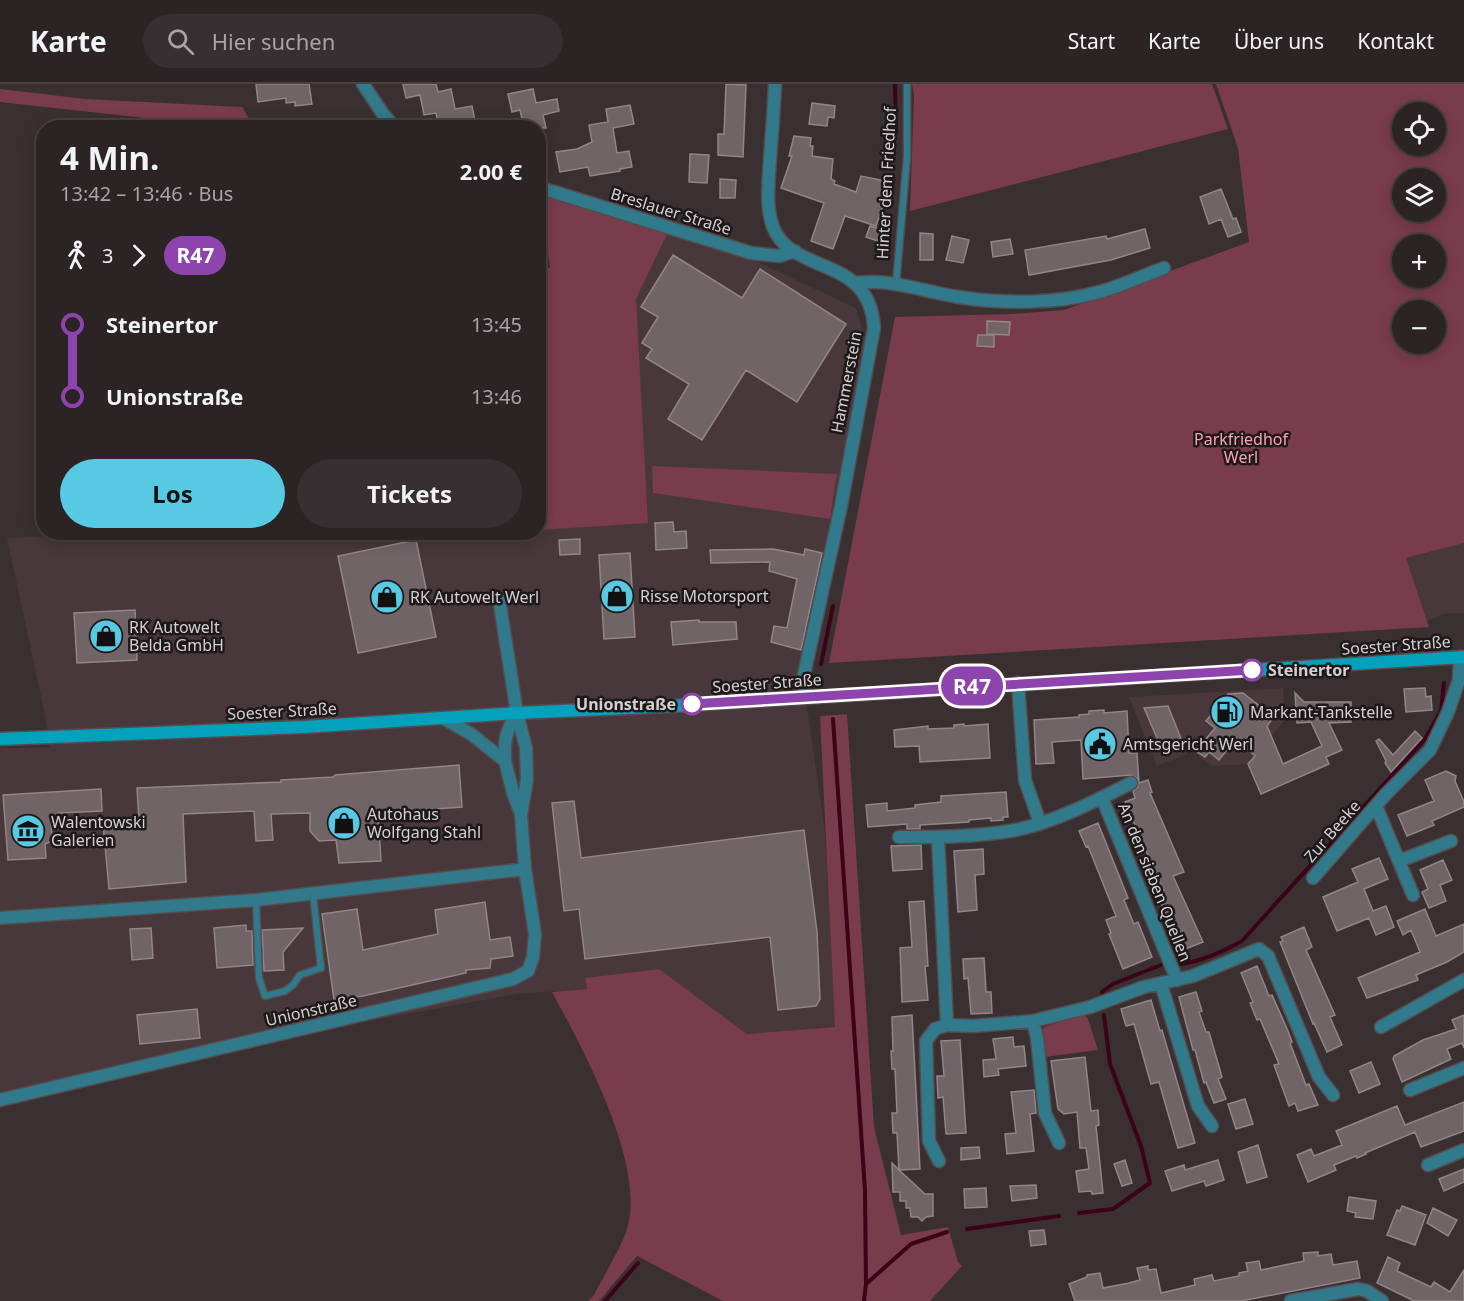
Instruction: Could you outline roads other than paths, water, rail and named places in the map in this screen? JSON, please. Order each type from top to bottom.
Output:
[{"type":"main road","name":"Soester Straße","points":[[0,739],[304,727],[1462,657]]},
{"type":"street","points":[[363,84],[388,120]]},
{"type":"street","name":"Hammerstein","points":[[775,84],[768,198],[773,227],[781,241],[795,251],[855,283],[869,299],[874,328],[841,506],[803,679],[805,697]]},
{"type":"street","name":"Breslauer Straße","points":[[546,189],[751,253],[779,255],[795,251]]},
{"type":"street","name":"Hinter dem Friedhof","points":[[855,283],[872,280],[960,298],[1056,300],[1099,292],[1164,268]]},
{"type":"street","points":[[500,599],[517,713]]},
{"type":"street","name":"Zur Beeke","points":[[1313,878],[1376,806],[1430,750],[1448,712],[1459,680],[1462,657]]},
{"type":"street","points":[[1018,683],[1025,780],[1040,823]]},
{"type":"street","name":"Unionstraße","points":[[517,713],[507,731],[505,761],[521,815]]},
{"type":"street","name":"Unionstraße","points":[[0,1100],[513,979],[528,971],[533,957],[535,934],[525,869],[521,815],[527,780],[526,748],[517,713]]},
{"type":"street","points":[[443,717],[479,740],[505,761]]},
{"type":"street","name":"An den sieben Quellen","points":[[899,837],[1009,832],[1040,823],[1102,798],[1131,783]]},
{"type":"street","name":"An den sieben Quellen","points":[[1102,798],[1177,980]]},
{"type":"street","name":"Zur Beeke","points":[[1376,806],[1413,896]]},
{"type":"street","points":[[938,837],[947,1025],[935,1029],[926,1041],[929,1141],[939,1161]]},
{"type":"street","points":[[1399,861],[1451,841]]},
{"type":"street","points":[[0,918],[256,900],[525,869]]},
{"type":"street","name":"An den sieben Quellen","points":[[947,1025],[973,1026],[1033,1021],[1090,1007],[1144,987],[1192,976],[1259,949],[1268,956],[1319,1077],[1333,1095]]},
{"type":"street","points":[[1381,1027],[1464,980]]},
{"type":"street","points":[[1161,984],[1198,1106],[1212,1126]]},
{"type":"street","points":[[1033,1021],[1045,1113],[1059,1143]]},
{"type":"street","points":[[1410,1090],[1464,1068]]},
{"type":"street","points":[[1428,1165],[1464,1150]]},
{"type":"street","points":[[1291,1301],[1358,1289],[1368,1291],[1382,1301]]},
{"type":"lane","name":"Hinter dem Friedhof","points":[[896,284],[907,167],[907,84]]},
{"type":"lane","points":[[256,900],[259,978],[265,996],[285,991],[300,975],[321,968],[313,893]]},
{"type":"waterway","points":[[895,84],[896,133]]},
{"type":"waterway","points":[[821,664],[833,606]]},
{"type":"waterway","points":[[1181,964],[1213,955],[1242,941],[1425,739],[1441,711],[1444,683]]},
{"type":"waterway","points":[[833,719],[865,1190],[866,1284],[864,1301]]},
{"type":"waterway","points":[[1102,992],[1113,984],[1161,965]]},
{"type":"waterway","points":[[1079,1213],[1113,1209],[1150,1183],[1141,1146],[1110,1064],[1104,1015]]},
{"type":"waterway","points":[[967,1229],[1059,1216]]},
{"type":"waterway","points":[[866,1284],[911,1244],[947,1232]]},
{"type":"waterway","points":[[605,1301],[638,1263]]},
{"type":"place","name":"Risse Motorsport","points":[[617,596]]},
{"type":"place","name":"RK Autowelt Werl","points":[[387,597]]},
{"type":"place","name":"RK Autowelt Belda GmbH","points":[[106,636]]},
{"type":"place","name":"Steinertor","points":[[1252,670]]},
{"type":"place","name":"Unionstraße","points":[[692,704]]},
{"type":"place","name":"Markant-Tankstelle","points":[[1227,712]]},
{"type":"place","name":"Amtsgericht Werl","points":[[1100,744]]},
{"type":"place","name":"Autohaus Wolfgang Stahl","points":[[344,823]]},
{"type":"place","name":"Walentowski Galerien","points":[[28,831]]},
{"type":"park label","name":"Parkfriedhof Werl","points":[[1241,448]]}]
